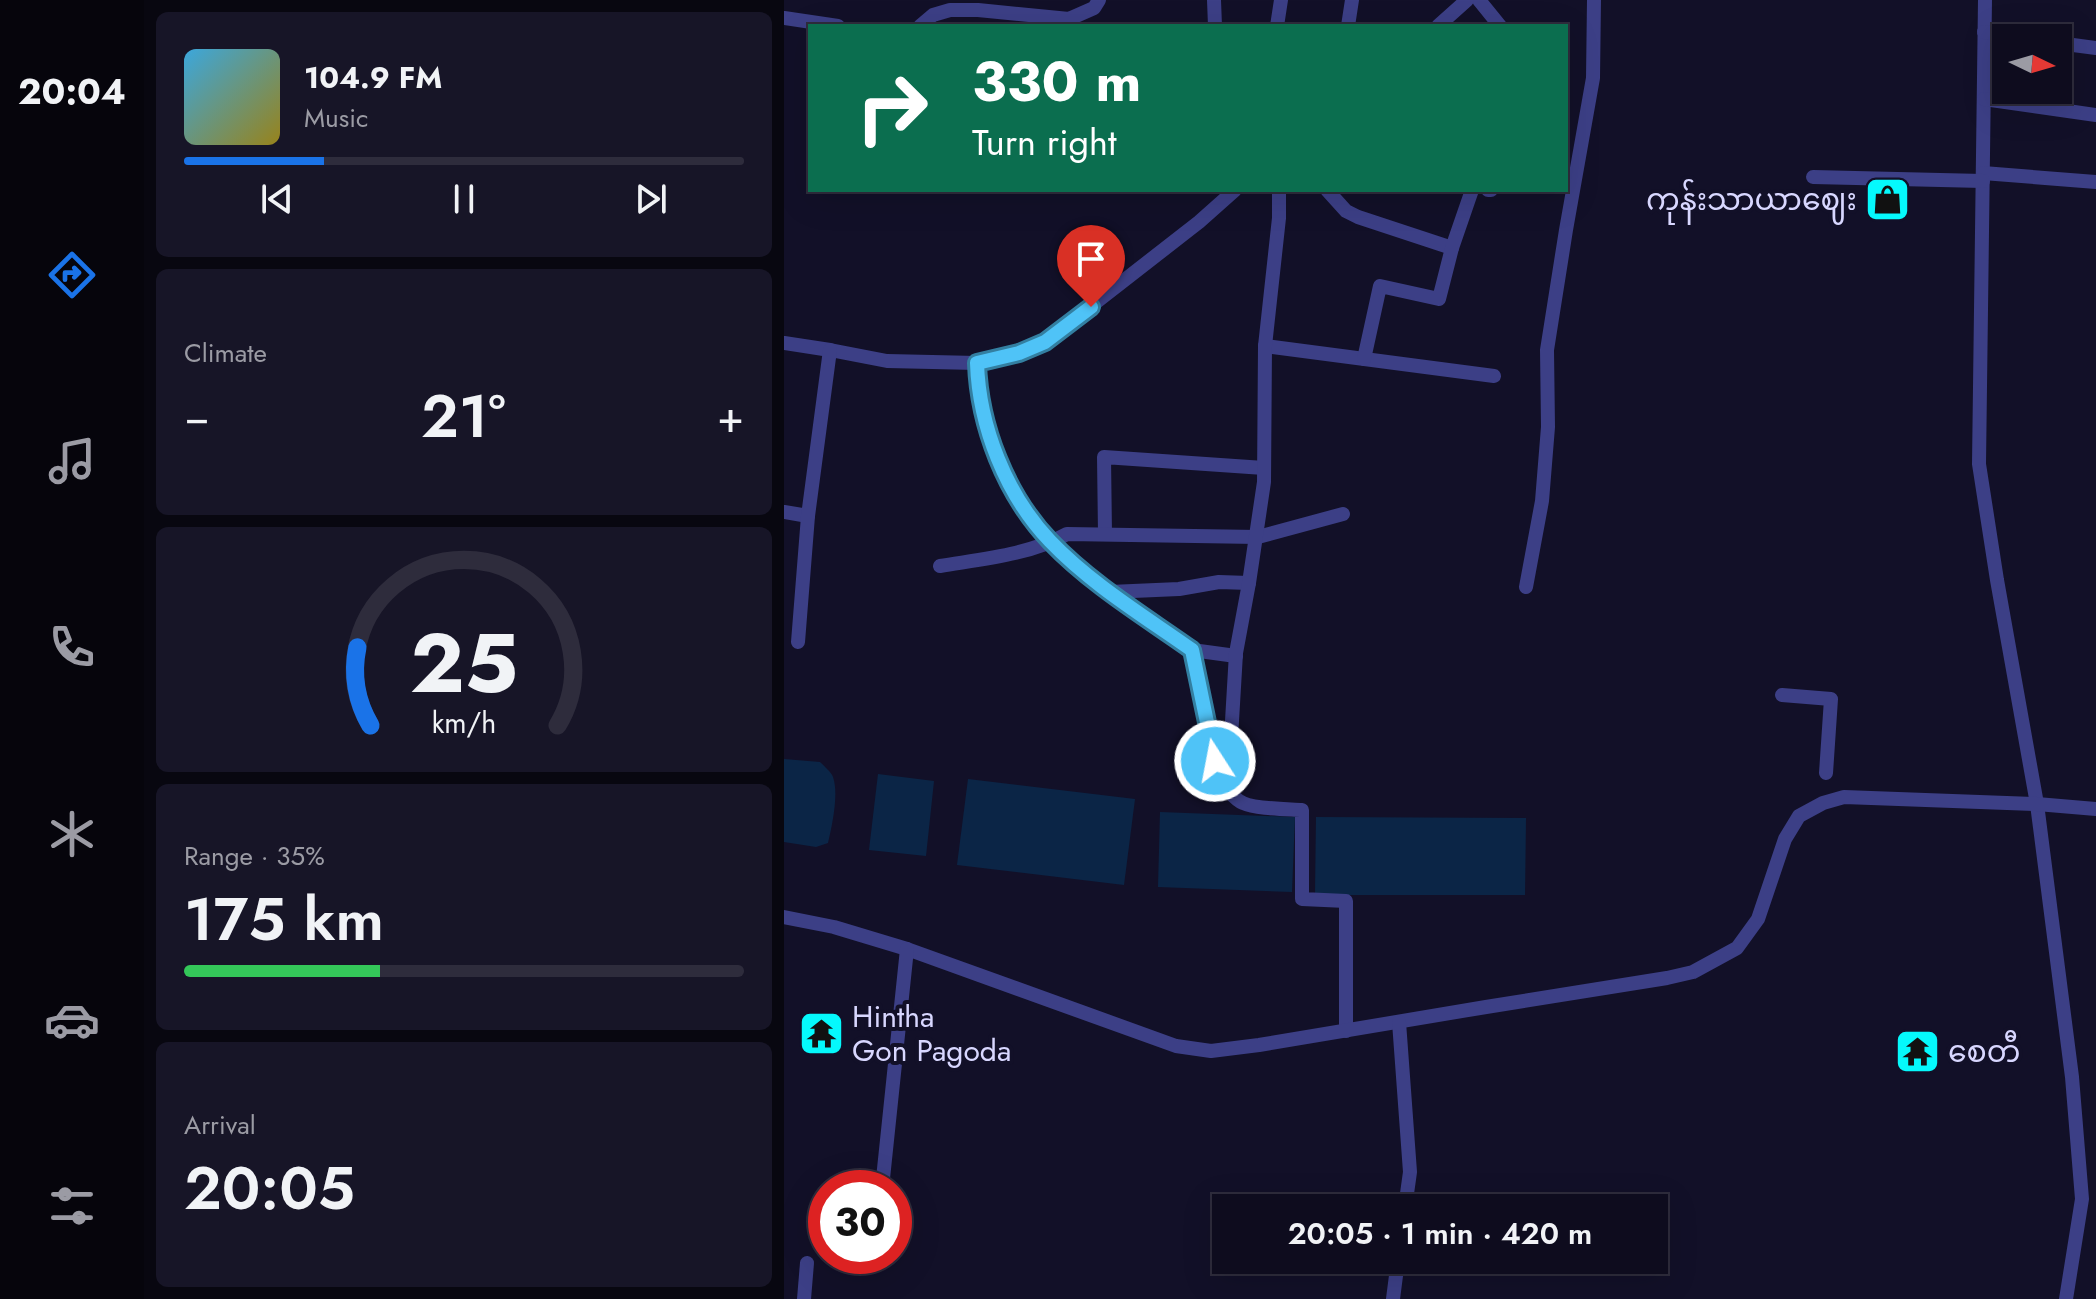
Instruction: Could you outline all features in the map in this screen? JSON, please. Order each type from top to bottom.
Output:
[{"type":"street","points":[[922,24],[933,15],[950,10],[1069,19],[1094,8],[1099,0]]},
{"type":"street","points":[[1214,0],[1215,24]]},
{"type":"street","points":[[1277,24],[1281,0]]},
{"type":"street","points":[[1348,24],[1352,0]]},
{"type":"street","points":[[1440,24],[1467,0]]},
{"type":"street","points":[[1479,0],[1498,24]]},
{"type":"street","points":[[1526,587],[1542,501],[1548,427],[1547,350],[1593,78],[1594,0]]},
{"type":"street","points":[[1985,0],[1979,464],[2037,804],[2072,1077],[2082,1199],[2066,1299]]},
{"type":"street","points":[[784,18],[824,24]]},
{"type":"street","points":[[1984,32],[1992,33]]},
{"type":"street","points":[[2072,45],[2096,48]]},
{"type":"street","points":[[1984,99],[2096,115]]},
{"type":"street","points":[[1813,177],[1983,177],[2096,182]]},
{"type":"street","points":[[784,343],[887,361],[977,363],[1019,353],[1045,342],[1233,192]]},
{"type":"street","points":[[1228,789],[1236,656],[1264,482],[1265,346],[1279,192]]},
{"type":"street","points":[[1329,192],[1346,211],[1358,217],[1452,248]]},
{"type":"street","points":[[1364,359],[1380,286],[1439,299],[1471,192]]},
{"type":"street","points":[[1265,346],[1494,376]]},
{"type":"street","points":[[798,642],[808,516],[830,350]]},
{"type":"street","points":[[977,363],[978,388],[1005,475],[1024,508],[1051,543],[1095,581],[1192,650],[1236,656]]},
{"type":"street","points":[[1105,534],[1104,457],[1264,468]]},
{"type":"street","points":[[784,512],[808,516]]},
{"type":"street","points":[[940,566],[1051,543],[1067,534],[1256,537],[1343,514]]},
{"type":"street","points":[[1110,592],[1179,589],[1219,582],[1249,583]]},
{"type":"street","points":[[1192,650],[1219,782],[1234,798],[1245,804],[1302,810],[1302,899],[1346,901],[1346,1031]]},
{"type":"street","points":[[1782,695],[1831,699],[1825,772],[1841,798]]},
{"type":"street","points":[[784,917],[834,927],[907,949],[1176,1046],[1211,1051],[1693,972],[1737,948],[1758,919],[1785,839],[1799,816],[1823,803],[1841,798],[2037,804],[2096,809]]},
{"type":"street","points":[[884,1170],[907,949]]},
{"type":"street","points":[[1399,1022],[1410,1172],[1407,1194]]},
{"type":"street","points":[[804,1299],[807,1263]]},
{"type":"street","points":[[1393,1299],[1396,1274]]},
{"type":"water","points":[[784,759],[820,762],[832,775],[835,801],[828,843],[816,847],[784,842]]},
{"type":"water","points":[[878,774],[934,781],[926,856],[869,850]]},
{"type":"water","points":[[968,779],[1135,799],[1124,885],[957,865]]},
{"type":"water","points":[[1160,812],[1295,817],[1292,892],[1158,887]]},
{"type":"water","points":[[1316,817],[1526,818],[1525,895],[1315,895]]},
{"type":"place","name":"ကုန်းသာယာဈေး","points":[[1888,199]]},
{"type":"place","name":"Hintha Gon Pagoda","points":[[821,1033]]},
{"type":"place","name":"စေတီ","points":[[1917,1051]]},
{"type":"route","points":[[1091,307],[1045,342],[1019,353],[977,363],[978,388],[988,428],[1005,475],[1024,508],[1050,541],[1095,581],[1192,650],[1215,761]]}]
